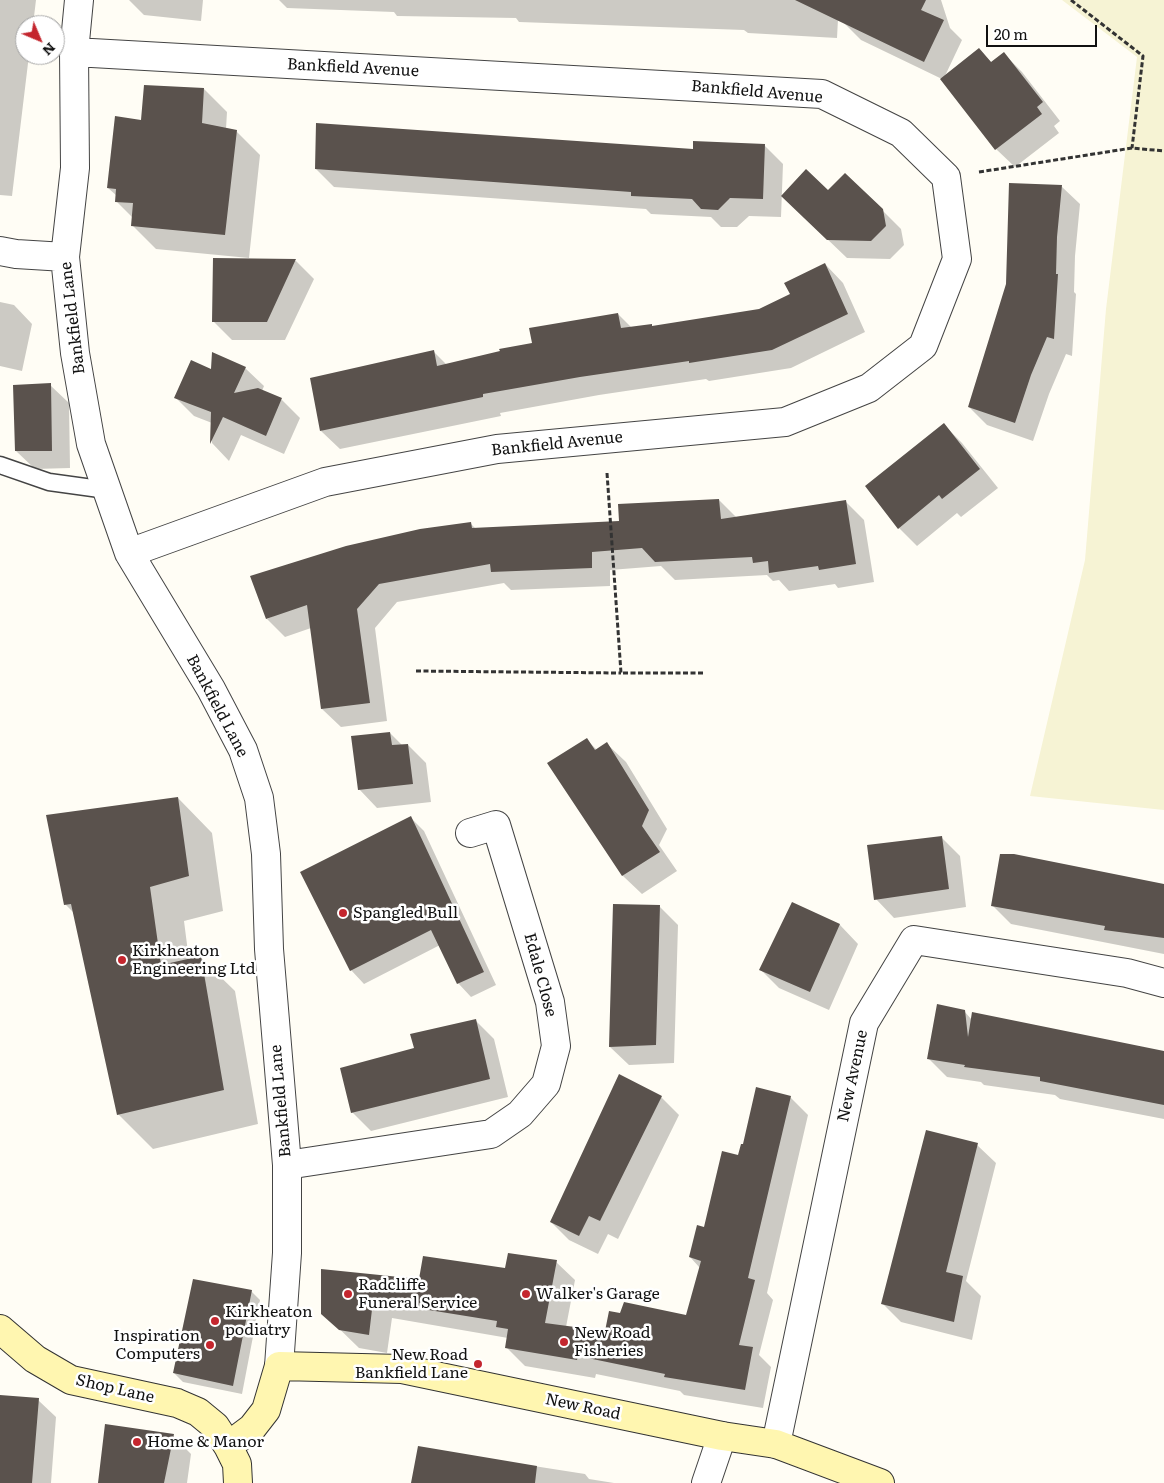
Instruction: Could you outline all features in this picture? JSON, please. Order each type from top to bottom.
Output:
[{"type":"street","name":"Bankfield Lane","points":[[79,0],[74,52],[75,168],[65,257],[75,353],[91,444],[129,553],[211,689],[243,750],[259,798],[266,854],[268,949],[287,1165],[287,1252],[279,1366],[266,1410],[252,1428],[228,1446]]},
{"type":"street","name":"Bankfield Avenue","points":[[74,52],[822,94],[901,133],[946,177],[957,259],[923,346],[869,388],[785,422],[497,449],[325,482],[129,553]]},
{"type":"street","points":[[0,251],[16,254],[65,257]]},
{"type":"street","name":"Edale Close","points":[[287,1165],[491,1134],[520,1114],[546,1084],[556,1046],[550,1002],[496,825],[470,833]]},
{"type":"street","name":"New Avenue","points":[[776,1444],[864,1024],[914,940],[1127,973],[1164,983]]},
{"type":"street","name":"Shop Lane","points":[[0,1329],[35,1359],[71,1380],[177,1403],[198,1412],[215,1426],[228,1446],[236,1464],[238,1483]]},
{"type":"street","name":"New Road","points":[[279,1366],[402,1369],[722,1436],[776,1444],[880,1483]]},
{"type":"street","points":[[706,1483],[722,1436]]},
{"type":"lane","points":[[0,465],[49,482],[107,490]]},
{"type":"path","points":[[1071,0],[1143,56],[1132,148]]},
{"type":"path","points":[[946,177],[1132,148],[1164,151]]},
{"type":"path","points":[[605,440],[621,673]]},
{"type":"path","points":[[416,671],[705,673]]},
{"type":"shaded area","points":[[1062,0],[1164,0],[1164,810],[1030,796],[1085,560],[1106,309],[1137,57]]},
{"type":"building","points":[[795,0],[926,0],[921,10],[944,20],[924,62]]},
{"type":"building","points":[[979,48],[991,62],[1004,52],[1043,102],[1037,107],[1042,114],[995,150],[940,79]]},
{"type":"building","points":[[144,85],[204,88],[202,123],[237,130],[225,235],[131,226],[133,203],[115,202],[116,189],[107,188],[115,116],[141,120]]},
{"type":"building","points":[[316,123],[693,149],[693,141],[765,144],[763,199],[730,198],[718,210],[701,209],[692,199],[631,196],[631,192],[315,169]]},
{"type":"building","points":[[806,169],[828,190],[845,173],[883,209],[886,226],[871,241],[827,240],[781,196]]},
{"type":"building","points":[[1009,183],[1062,185],[1057,237],[1056,274],[1058,274],[1054,339],[1047,337],[1031,375],[1015,423],[968,407],[1006,284]]},
{"type":"building","points":[[213,258],[296,259],[267,322],[212,322]]},
{"type":"building","points":[[825,263],[848,314],[772,350],[580,377],[483,394],[483,397],[320,431],[310,378],[434,350],[437,366],[500,351],[499,349],[532,343],[529,328],[618,313],[621,328],[652,324],[652,326],[759,309],[790,294],[784,283]]},
{"type":"building","points":[[212,352],[246,367],[234,393],[258,388],[282,398],[266,436],[223,417],[210,444],[211,412],[174,398],[191,360],[211,369]]},
{"type":"building","points":[[51,383],[52,451],[15,451],[13,385]]},
{"type":"building","points":[[944,423],[980,469],[942,499],[939,495],[898,529],[865,486]]},
{"type":"building","points":[[719,499],[721,519],[846,500],[856,564],[819,570],[818,566],[769,573],[768,561],[753,563],[752,557],[655,562],[642,548],[592,552],[592,568],[491,572],[490,564],[379,584],[357,609],[370,703],[321,709],[307,605],[266,619],[250,576],[346,546],[420,529],[471,522],[472,528],[619,521],[618,504]]},
{"type":"building","points":[[390,732],[392,745],[408,744],[413,784],[358,790],[351,736]]},
{"type":"building","points":[[587,738],[595,750],[607,742],[649,810],[642,826],[660,852],[622,876],[547,763]]},
{"type":"building","name":"Kirkheaton Engineering Ltd","points":[[178,797],[189,876],[150,887],[161,965],[201,956],[224,1090],[117,1115],[71,904],[64,905],[46,815]]},
{"type":"building","points":[[411,816],[484,972],[457,984],[431,930],[350,971],[300,872]]},
{"type":"building","points":[[942,836],[949,889],[874,900],[867,845]]},
{"type":"building","points":[[1000,854],[1014,854],[1164,884],[1164,938],[1104,930],[1105,926],[991,906]]},
{"type":"building","points":[[792,902],[840,924],[810,992],[759,970]]},
{"type":"building","points":[[613,904],[660,905],[656,1045],[609,1047]]},
{"type":"building","points":[[937,1004],[965,1010],[968,1037],[972,1012],[1164,1051],[1164,1105],[1040,1081],[1040,1077],[964,1067],[965,1065],[927,1059]]},
{"type":"building","points":[[476,1019],[490,1079],[351,1113],[340,1068],[414,1048],[410,1034]]},
{"type":"building","points":[[619,1074],[662,1096],[600,1221],[589,1216],[579,1236],[550,1222]]},
{"type":"building","points":[[756,1087],[791,1096],[748,1278],[755,1280],[739,1345],[753,1347],[745,1390],[664,1377],[665,1374],[578,1356],[577,1360],[505,1348],[508,1329],[496,1327],[497,1321],[373,1301],[369,1335],[339,1330],[321,1314],[321,1269],[419,1279],[423,1256],[505,1268],[508,1253],[557,1260],[545,1323],[605,1331],[609,1311],[620,1313],[624,1302],[686,1315],[701,1261],[689,1257],[697,1225],[704,1227],[722,1151],[738,1155],[741,1144],[743,1144]]},
{"type":"building","points":[[926,1130],[978,1143],[946,1272],[963,1276],[954,1322],[881,1304]]},
{"type":"building","points":[[193,1279],[252,1290],[233,1386],[173,1373]]},
{"type":"building","points":[[0,1395],[39,1398],[32,1483],[0,1483]]},
{"type":"building","points":[[105,1424],[174,1434],[164,1483],[98,1483]]},
{"type":"building","points":[[418,1446],[537,1466],[535,1483],[411,1483]]},
{"type":"place","name":"Spangled Bull","points":[[343,913]]},
{"type":"place","name":"Kirkheaton Engineering Ltd","points":[[122,960]]},
{"type":"place","name":"Radcliffe Funeral Service","points":[[348,1294]]},
{"type":"place","name":"Walker's Garage","points":[[526,1294]]},
{"type":"place","name":"Kirkheaton podiatry","points":[[215,1321]]},
{"type":"place","name":"New Road Fisheries","points":[[564,1342]]},
{"type":"place","name":"Inspiration Computers","points":[[210,1345]]},
{"type":"place","name":"New Road Bankfield Lane","points":[[478,1364]]},
{"type":"place","name":"Home & Manor","points":[[137,1442]]}]
